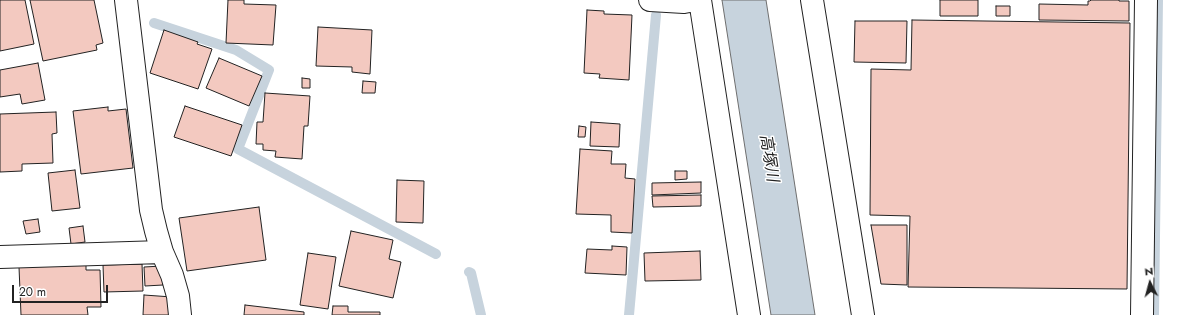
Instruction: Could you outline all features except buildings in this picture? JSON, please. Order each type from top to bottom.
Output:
[{"type":"street","points":[[126,0],[151,210],[162,252],[172,275],[178,296],[180,315]]},
{"type":"street","points":[[650,0],[684,2],[695,0]]},
{"type":"street","points":[[700,0],[749,315]]},
{"type":"street","points":[[812,0],[863,315]]},
{"type":"street","points":[[1142,315],[1146,0]]},
{"type":"street","points":[[0,257],[162,252]]},
{"type":"water","name":"高塚川","points":[[722,0],[766,0],[815,315],[771,315]]},
{"type":"waterway","points":[[1154,315],[1158,0]]},
{"type":"waterway","points":[[629,315],[656,15]]},
{"type":"waterway","points":[[154,23],[236,50],[269,70],[238,149],[436,254]]},
{"type":"waterway","points":[[469,272],[471,273],[481,315]]}]
